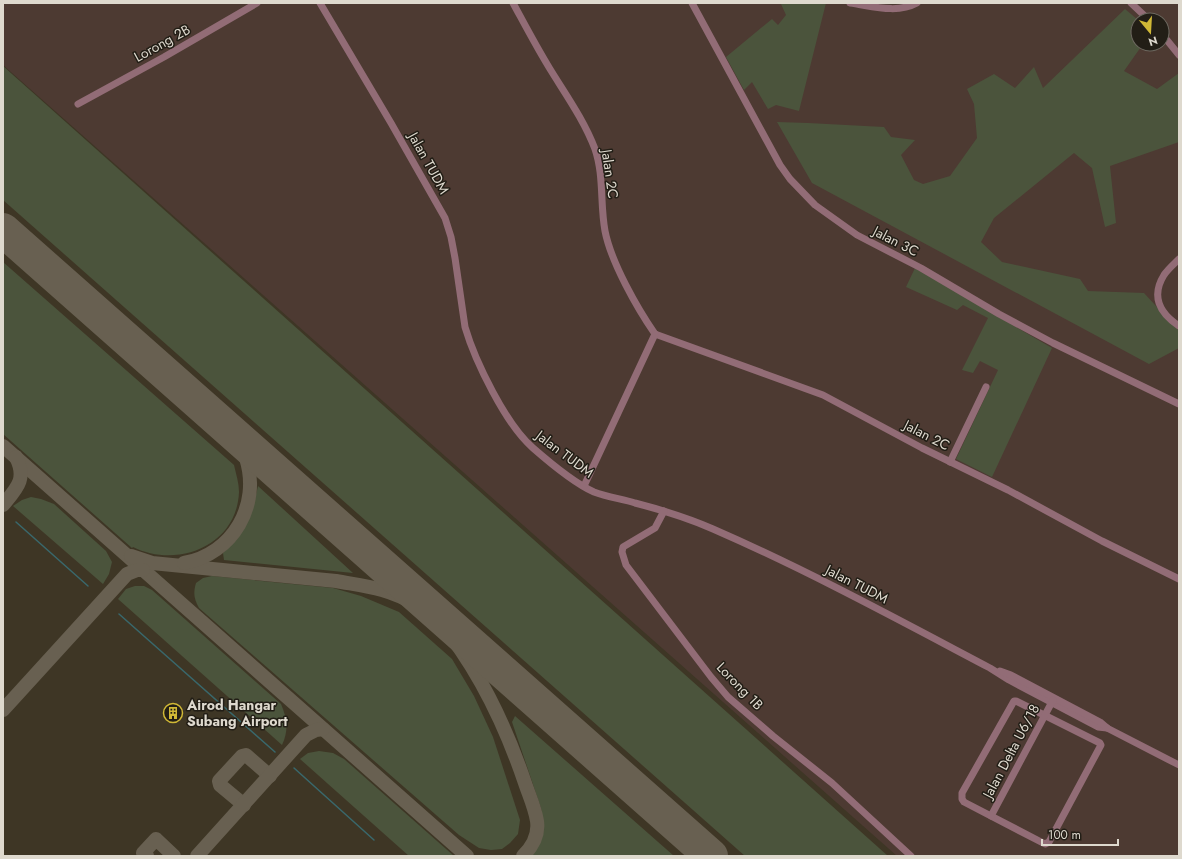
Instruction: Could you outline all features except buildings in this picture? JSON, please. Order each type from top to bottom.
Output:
[{"type":"street","name":"Lorong 2B","points":[[78,104],[258,3]]},
{"type":"street","name":"Jalan TUDM","points":[[320,3],[445,218],[451,237],[455,258],[464,327],[486,378],[509,419],[526,442],[584,486],[595,492],[664,511],[703,525],[759,550],[990,668],[1011,675],[1053,700],[1100,722],[1107,728],[1179,765]]},
{"type":"street","name":"Jalan 2C","points":[[512,3],[549,68],[589,133],[599,166],[605,231],[611,252],[628,289],[647,322],[656,334],[816,392],[950,462],[1008,490],[1102,541],[1179,579]]},
{"type":"street","name":"Jalan 3C","points":[[692,3],[780,164],[790,179],[815,204],[857,235],[921,268],[999,314],[1053,343],[1179,404]]},
{"type":"street","points":[[850,3],[893,9],[911,6],[916,3]]},
{"type":"street","points":[[1131,3],[1140,12]]},
{"type":"street","points":[[1177,46],[1179,55]]},
{"type":"street","points":[[1179,259],[1164,274],[1158,287],[1157,299],[1159,306],[1179,326]]},
{"type":"street","points":[[584,486],[656,334]]},
{"type":"street","points":[[950,462],[986,387]]},
{"type":"street","name":"Lorong 1B","points":[[664,511],[654,528],[623,547],[622,556],[628,568],[728,697],[832,783],[911,856]]},
{"type":"street","points":[[1016,700],[1045,714],[1100,743],[1100,748],[1049,842],[1045,844],[964,802],[962,799],[962,794],[1014,701],[1016,700]]},
{"type":"street","name":"Jalan Delta U6/18","points":[[991,816],[1053,700]]},
{"type":"shaded area","points":[[3,3],[1179,3],[1179,856],[897,856],[3,65]]},
{"type":"green space","points":[[826,3],[799,111],[776,105],[768,109],[752,82],[744,90],[726,57],[772,19],[778,25],[786,15],[781,4]]},
{"type":"green space","points":[[1125,9],[1130,13],[1130,52],[1137,52],[1124,71],[1157,89],[1179,73],[1179,142],[1110,166],[1116,223],[1105,227],[1092,168],[1074,153],[994,218],[981,242],[1002,262],[1080,279],[1088,291],[1144,293],[1179,331],[1179,348],[1149,364],[812,183],[777,122],[884,127],[891,137],[915,140],[901,155],[914,180],[923,184],[950,176],[977,138],[974,104],[967,89],[994,74],[1015,88],[1034,67],[1043,88]]},
{"type":"green space","points":[[3,66],[888,856],[745,856],[3,200]]},
{"type":"green space","points":[[3,262],[234,465],[239,492],[236,511],[228,526],[216,539],[202,548],[185,554],[168,555],[150,553],[133,547],[132,548],[3,434]]},
{"type":"green space","points":[[915,268],[1052,348],[992,477],[956,459],[998,370],[980,361],[973,373],[962,370],[988,318],[963,305],[957,310],[906,287]]},
{"type":"green space","points":[[258,486],[353,573],[224,560],[223,553],[242,530],[250,514]]},
{"type":"green space","points":[[31,497],[54,504],[106,551],[112,562],[109,574],[103,584],[13,506],[22,500]]},
{"type":"green space","points":[[212,576],[333,588],[361,596],[399,612],[452,659],[474,696],[493,737],[520,820],[518,834],[502,849],[491,850],[479,848],[459,835],[199,608],[194,596],[196,583],[203,578]]},
{"type":"green space","points":[[135,586],[144,586],[152,590],[281,704],[285,714],[286,724],[286,734],[282,745],[118,599],[126,589]]},
{"type":"green space","points":[[515,716],[674,856],[531,856],[540,839],[543,821],[541,808],[512,722]]},
{"type":"green space","points":[[319,751],[333,753],[344,759],[454,856],[409,856],[300,759],[308,753]]},
{"type":"waterway","points":[[16,522],[88,586]]},
{"type":"waterway","points":[[119,614],[275,752]]},
{"type":"waterway","points":[[294,768],[374,840]]},
{"type":"taxiway","points":[[184,563],[201,558],[216,549],[229,538],[239,525],[246,510],[250,493],[250,476],[246,458],[239,443],[221,423]]},
{"type":"taxiway","points":[[3,446],[467,856]]},
{"type":"taxiway","points":[[3,505],[19,483],[21,471],[16,457]]},
{"type":"taxiway","points":[[131,556],[152,563],[336,581],[371,587],[391,593],[409,601],[427,610],[451,626]]},
{"type":"taxiway","points":[[3,710],[127,574],[137,570],[143,570]]},
{"type":"taxiway","points":[[439,621],[466,658],[490,698],[509,740],[532,802],[537,821],[537,831],[532,845],[523,856]]},
{"type":"taxiway","points":[[197,856],[306,735],[316,730],[323,729]]},
{"type":"taxiway","points":[[244,805],[220,785],[219,781],[242,756],[246,755],[270,776]]},
{"type":"taxiway","points":[[147,856],[143,853],[156,839],[174,856]]},
{"type":"runway","points":[[3,230],[711,856]]},
{"type":"place","name":"Airod Hangar Subang Airport","points":[[173,713]]}]
